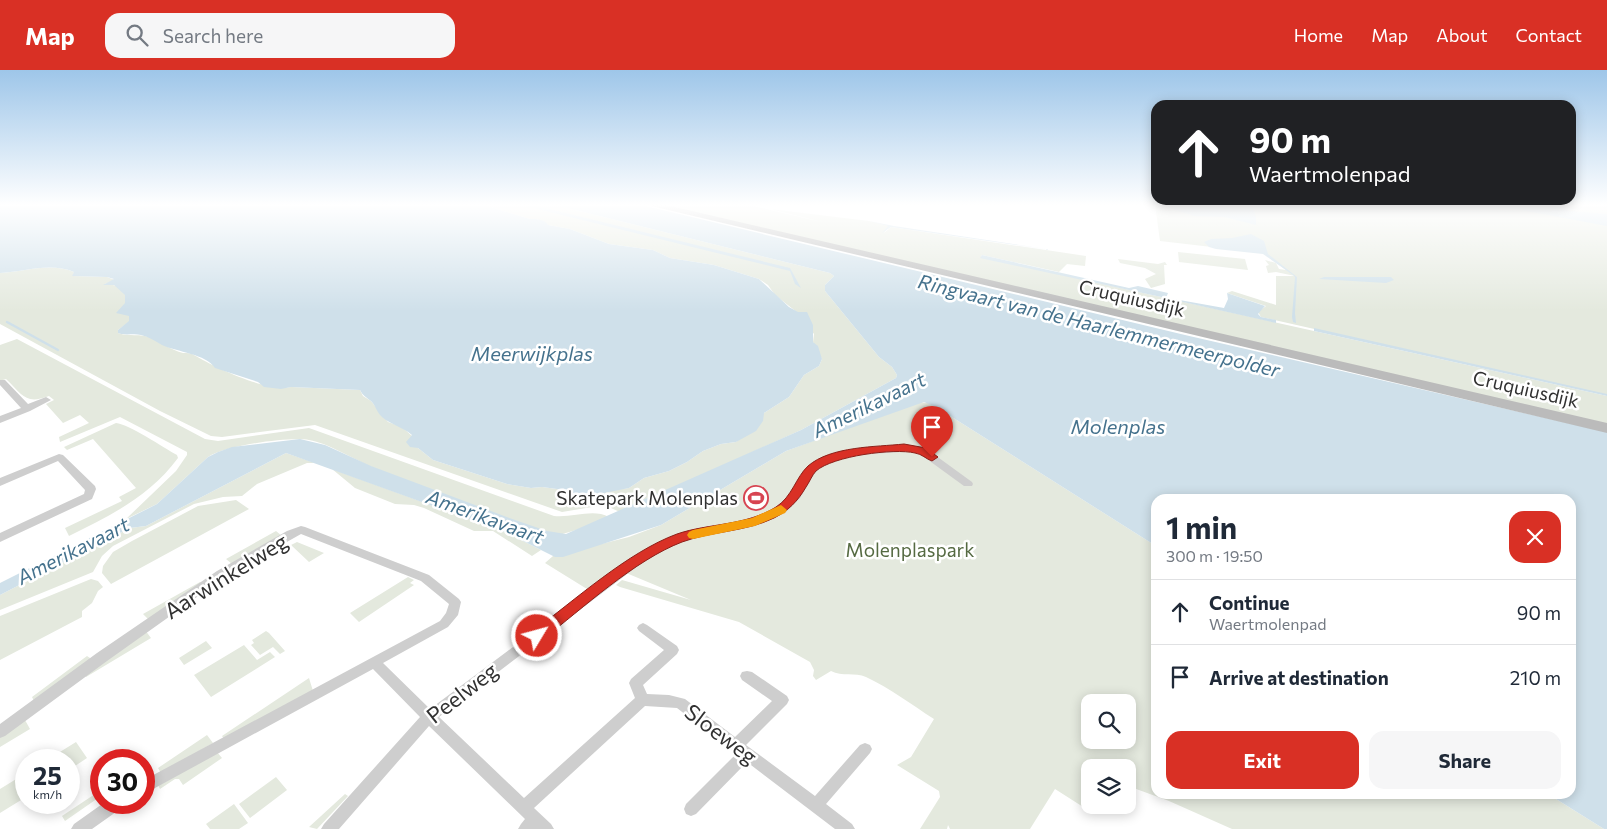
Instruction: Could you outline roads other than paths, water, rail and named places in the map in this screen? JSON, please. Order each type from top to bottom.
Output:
[{"type":"street","name":"Cruquiusdijk","points":[[800,239],[1607,428]]},
{"type":"street","points":[[2,382],[27,409]]},
{"type":"street","points":[[0,420],[46,400]]},
{"type":"street","name":"Peelweg","points":[[329,829],[429,717],[638,559],[681,538],[755,522],[781,510],[796,495],[812,469],[824,461],[846,454],[912,448],[924,452],[968,484]]},
{"type":"street","points":[[0,482],[59,457],[92,489],[88,496],[0,538]]},
{"type":"street","name":"Aarwinkelweg","points":[[0,732],[102,657],[221,574],[301,530],[425,578],[455,602],[452,615],[444,624],[155,781]]},
{"type":"street","points":[[524,807],[642,700],[636,684],[673,650],[643,628]]},
{"type":"street","points":[[375,662],[429,717],[524,807],[536,826]]},
{"type":"street","points":[[691,809],[782,700],[747,676]]},
{"type":"street","name":"Sloeweg","points":[[642,700],[668,700],[680,703],[847,829]]},
{"type":"street","points":[[816,805],[865,749]]},
{"type":"street","points":[[79,829],[101,814]]},
{"type":"water","name":"Meerwijkplas","points":[[0,239],[597,239],[609,244],[653,250],[670,258],[714,265],[759,279],[789,307],[798,312],[807,312],[813,325],[813,342],[818,346],[822,359],[819,366],[804,375],[789,397],[764,413],[763,421],[756,431],[736,442],[721,444],[703,451],[669,471],[644,478],[629,488],[589,496],[583,493],[572,495],[557,489],[531,488],[507,484],[433,460],[418,448],[410,447],[406,442],[412,435],[382,417],[373,403],[360,390],[264,387],[258,382],[215,368],[211,363],[198,356],[162,345],[147,337],[138,334],[118,333],[118,330],[129,321],[129,316],[116,313],[125,303],[125,295],[114,285],[103,285],[114,279],[72,276],[74,272],[55,268],[37,268],[0,273]]},
{"type":"water","points":[[661,239],[673,239],[790,268],[801,288],[795,284],[790,271]]},
{"type":"water","name":"Molenplas","points":[[694,239],[785,239],[1185,335],[1607,432],[1607,829],[1604,829],[1556,799],[1576,799],[1576,494],[1151,494],[1151,543],[936,407],[924,402],[786,451],[661,525],[563,557],[555,557],[505,532],[286,453],[146,526],[130,528],[0,595],[0,583],[157,504],[208,457],[232,447],[300,439],[325,445],[371,466],[515,520],[547,531],[566,534],[801,430],[896,378],[897,375],[892,367],[879,357],[825,291],[825,285],[834,276],[830,273]]},
{"type":"water","points":[[978,239],[982,239],[1052,250]]},
{"type":"water","points":[[1210,239],[1264,241],[1268,254],[1297,277],[1296,323],[1293,322],[1292,317],[1295,277],[1293,275],[1263,254],[1216,249],[1209,247],[1204,242]]},
{"type":"water","points":[[982,255],[1129,288],[1138,286],[1168,293],[1166,298],[980,258]]},
{"type":"water","points":[[1324,277],[1391,277],[1394,280],[1386,283],[1319,279]]},
{"type":"water","points":[[1227,293],[1265,306],[1258,314],[1261,317],[1276,320],[1276,323],[1174,300],[1224,308],[1228,299]]},
{"type":"water","points":[[1314,328],[1607,394],[1607,396],[1314,331]]},
{"type":"waterway","points":[[7,322],[58,350]]},
{"type":"place","name":"Skatepark Molenplas","points":[[756,498]]},
{"type":"water label","name":"Ringvaart van de Haarlemmermeerpolder","points":[[1099,326]]},
{"type":"water label","name":"Amerikavaart","points":[[869,405]]},
{"type":"water label","name":"Amerikavaart","points":[[485,517]]},
{"type":"water label","name":"Amerikavaart","points":[[73,551]]},
{"type":"park label","name":"Molenplaspark","points":[[910,550]]}]
